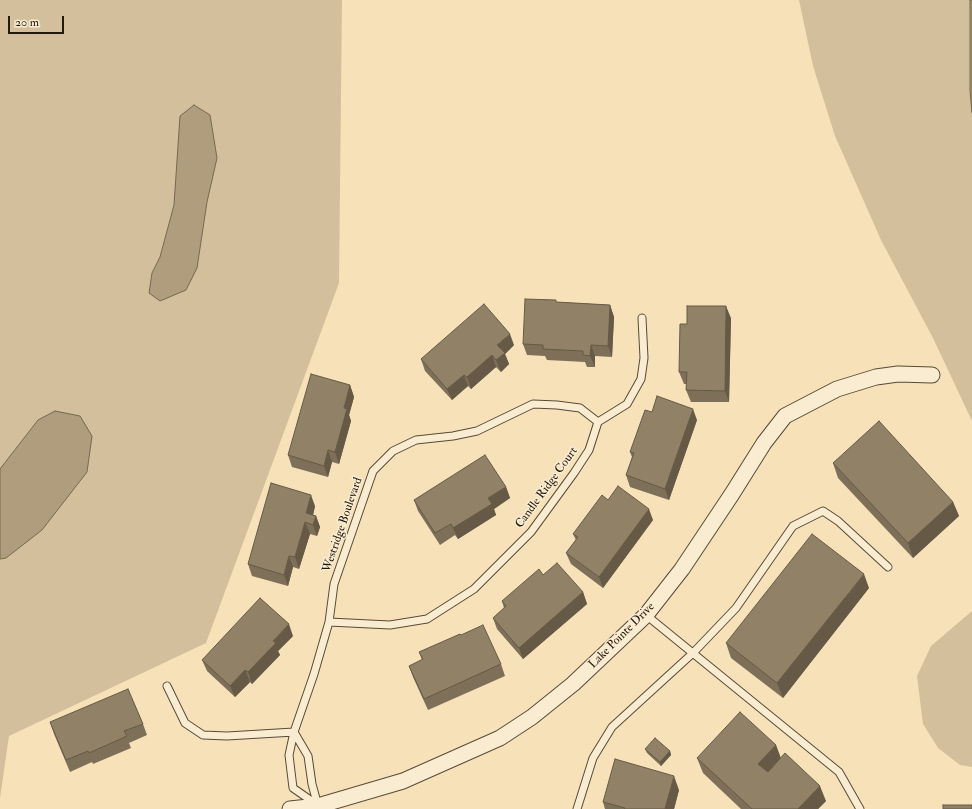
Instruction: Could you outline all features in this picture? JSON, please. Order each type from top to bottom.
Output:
[{"type":"street","name":"Lake Pointe Drive","points":[[290,809],[318,808],[403,781],[500,738],[532,717],[573,684],[646,615],[682,570],[764,443],[785,416],[837,389],[876,376],[898,374],[932,375]]},
{"type":"lane","points":[[598,422],[627,404],[641,379],[644,358],[642,318]]},
{"type":"lane","name":"Westridge Boulevard","points":[[318,808],[293,788],[289,755],[294,732],[314,674],[329,622],[334,584],[374,472],[393,451],[416,440],[454,436],[477,431],[533,404],[580,408],[598,422]]},
{"type":"lane","name":"Candle Ridge Court","points":[[329,622],[390,625],[427,619],[474,589],[531,532],[589,450],[598,422]]},
{"type":"lane","points":[[577,809],[593,758],[612,727],[693,653],[736,608],[792,526],[823,511],[838,521],[888,567]]},
{"type":"lane","points":[[646,615],[839,772],[860,809]]},
{"type":"lane","points":[[167,686],[185,723],[203,735],[227,736],[294,732],[308,756],[312,784],[318,808]]},
{"type":"shaded area","points":[[0,0],[342,0],[339,283],[206,643],[9,736],[0,798]]},
{"type":"shaded area","points":[[799,0],[970,0],[970,91],[972,113],[972,421],[933,338],[881,240],[835,136],[813,66]]},
{"type":"shaded area","points":[[970,0],[972,0],[972,113],[970,91]]},
{"type":"shaded area","points":[[194,105],[210,115],[217,158],[207,202],[197,268],[186,290],[160,301],[149,293],[152,273],[160,257],[174,205],[180,116]]},
{"type":"shaded area","points":[[55,411],[80,416],[92,436],[87,472],[42,530],[6,558],[0,559],[0,469],[38,420]]},
{"type":"shaded area","points":[[972,611],[972,767],[960,765],[938,748],[923,724],[917,676],[931,646]]},
{"type":"building","points":[[525,299],[610,305],[608,346],[591,345],[590,356],[583,355],[583,351],[543,349],[543,345],[523,344]]},
{"type":"building","points":[[484,304],[510,334],[497,345],[505,353],[496,360],[492,355],[467,377],[464,375],[447,389],[421,359]]},
{"type":"building","points":[[687,306],[726,306],[725,391],[686,390],[687,372],[679,372],[680,324],[687,324]]},
{"type":"building","points":[[311,374],[350,385],[344,408],[347,409],[335,452],[328,450],[324,466],[288,455]]},
{"type":"building","points":[[657,396],[693,409],[665,489],[626,475],[634,453],[630,452],[645,410],[652,412]]},
{"type":"building","points":[[879,421],[953,502],[908,543],[833,463]]},
{"type":"building","points":[[485,455],[506,487],[488,498],[492,504],[453,528],[451,524],[435,533],[414,500]]},
{"type":"building","points":[[271,483],[311,495],[306,513],[316,516],[313,525],[305,522],[295,557],[289,556],[284,575],[248,564]]},
{"type":"building","points":[[618,486],[649,509],[599,577],[566,553],[578,537],[573,534],[602,495],[608,500]]},
{"type":"building","points":[[812,534],[864,574],[777,683],[726,643]]},
{"type":"building","points":[[557,563],[583,592],[519,648],[493,618],[506,606],[502,601],[539,569],[543,575]]},
{"type":"building","points":[[260,598],[289,624],[273,641],[276,643],[248,672],[245,670],[230,686],[202,660]]},
{"type":"building","points":[[483,625],[501,664],[424,699],[409,666],[423,659],[419,652]]},
{"type":"building","points":[[128,689],[143,724],[124,731],[127,736],[89,753],[88,751],[66,760],[50,722]]},
{"type":"building","points":[[740,712],[776,745],[758,764],[768,772],[785,753],[820,786],[798,809],[752,809],[697,758]]},
{"type":"building","points":[[655,738],[670,751],[660,762],[645,749]]},
{"type":"building","points":[[615,759],[674,776],[665,809],[624,809],[625,808],[603,802]]},
{"type":"building","points":[[943,805],[972,805],[972,809],[943,809]]}]
